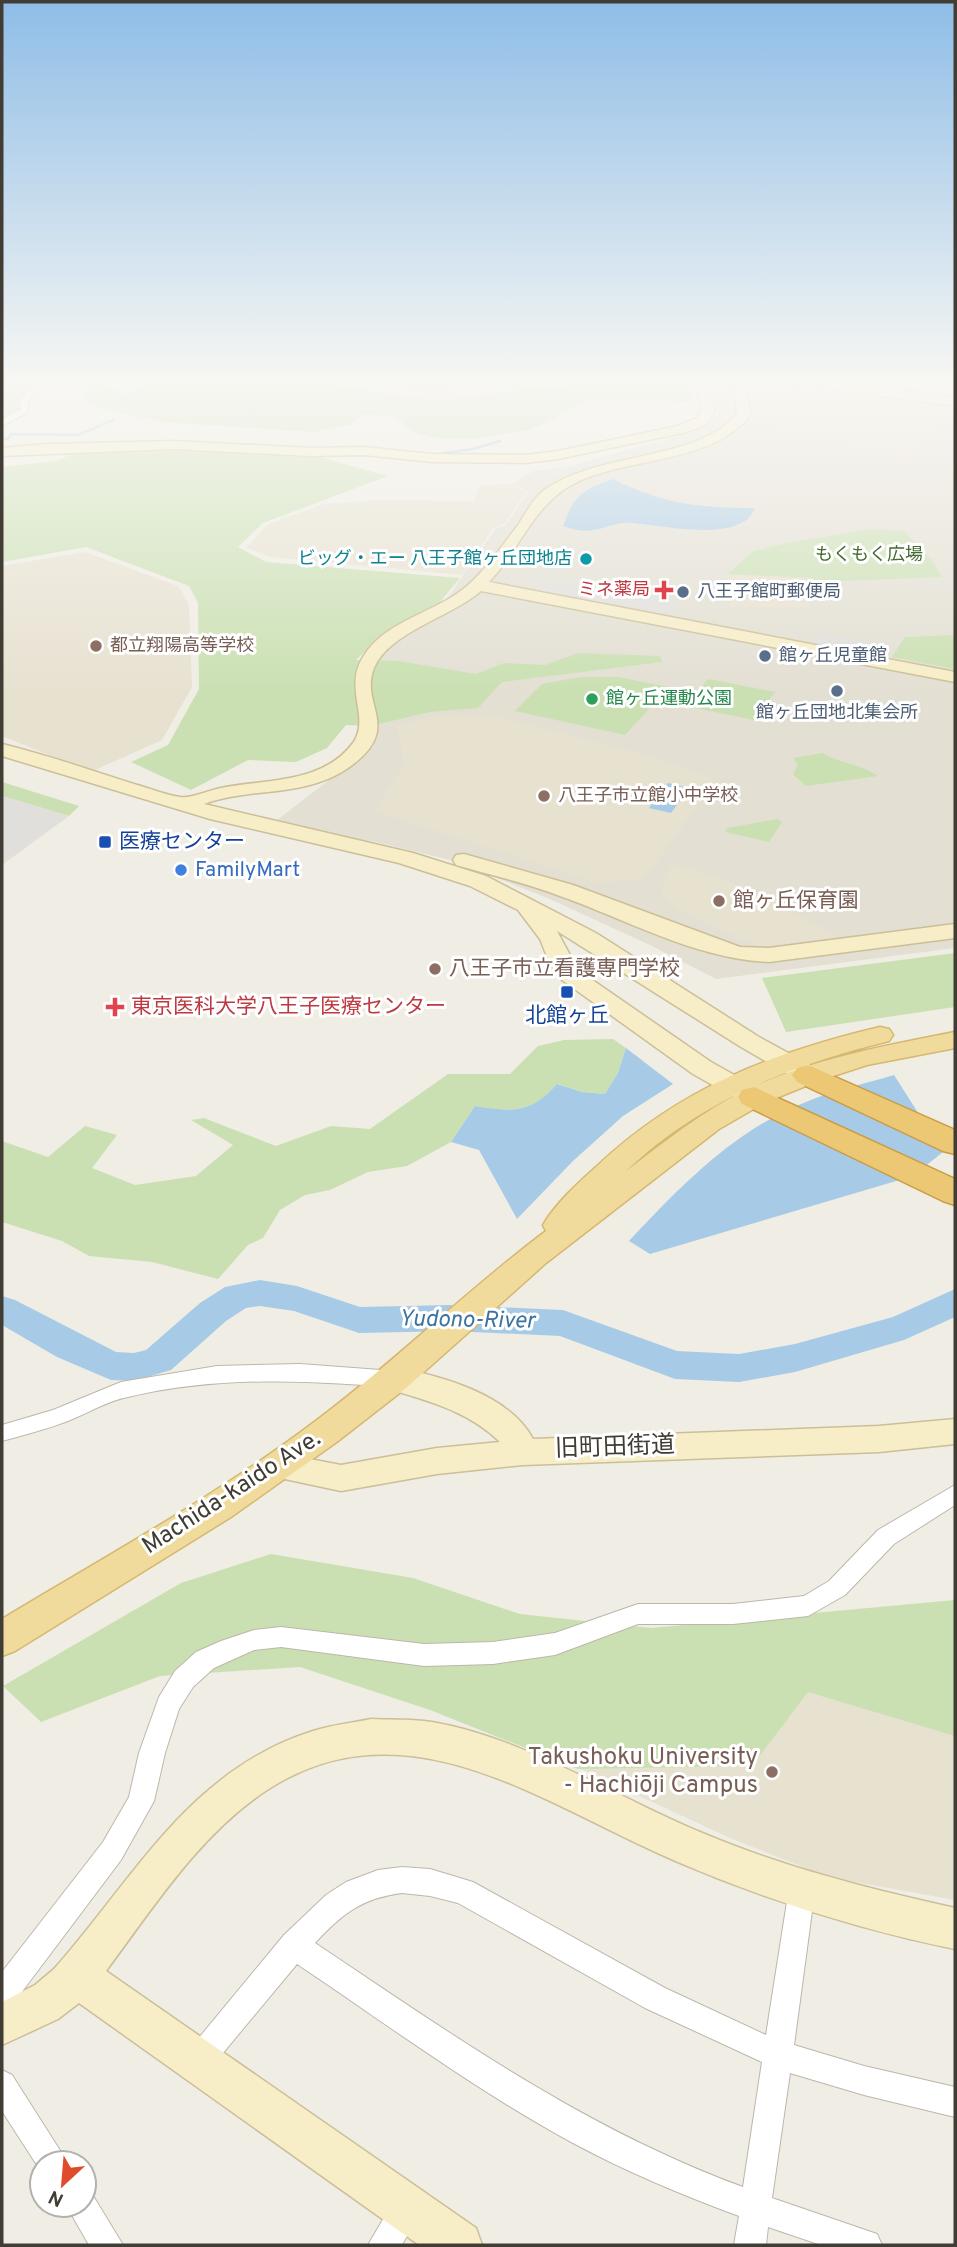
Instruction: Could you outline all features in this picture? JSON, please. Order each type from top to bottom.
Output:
[{"type":"highway","points":[[808,1074],[955,1143]]},
{"type":"highway","points":[[753,1097],[955,1192]]},
{"type":"main road","points":[[753,1097],[808,1074],[878,1036],[955,1023]]},
{"type":"main road","points":[[808,1074],[863,1058],[955,1040]]},
{"type":"main road","name":"Machida-kaido Ave.","points":[[2,1639],[218,1507],[278,1466],[394,1379],[535,1255],[586,1191],[643,1138],[753,1097]]},
{"type":"street","points":[[184,805],[205,798],[305,782],[340,765],[362,748],[369,732],[369,715],[362,682],[365,668],[373,655],[389,640],[451,605],[477,585],[553,489],[562,485]]},
{"type":"street","points":[[477,585],[955,677]]},
{"type":"street","points":[[2,750],[184,805],[405,858],[478,881],[588,938],[808,1074]]},
{"type":"street","points":[[397,840],[565,890],[727,952],[769,955],[955,931]]},
{"type":"street","points":[[514,898],[547,932],[555,945],[560,964],[570,975],[702,1068],[753,1097]]},
{"type":"street","points":[[2,1433],[49,1420],[121,1390],[218,1374],[300,1371],[394,1379],[426,1385],[485,1413],[513,1434],[523,1452]]},
{"type":"street","name":"旧町田街道","points":[[278,1466],[341,1478],[436,1461],[523,1452],[879,1439],[955,1432]]},
{"type":"street","points":[[2,1995],[128,1826],[141,1801],[152,1753],[168,1705],[184,1679],[205,1660],[254,1640],[281,1637],[424,1655],[493,1653],[555,1644],[638,1614],[733,1614],[808,1606],[837,1588],[886,1537],[955,1494]]},
{"type":"street","points":[[2,2024],[52,1999],[75,1975],[189,1836],[230,1795],[256,1776],[298,1754],[364,1737],[433,1738],[476,1749],[682,1845],[802,1889],[955,1929]]},
{"type":"street","points":[[198,2061],[321,1914],[349,1893],[369,1886],[399,1881],[442,1884],[463,1891],[617,1979],[777,2054],[871,2082],[955,2102]]},
{"type":"street","points":[[750,2245],[802,1889]]},
{"type":"street","points":[[294,1945],[472,2065],[574,2127],[676,2178],[866,2245]]},
{"type":"street","points":[[75,1975],[198,2061],[395,2227],[459,2245]]},
{"type":"street","points":[[2,2085],[44,2149]]},
{"type":"street","points":[[90,2219],[107,2245]]},
{"type":"shaded area","points":[[480,485],[513,485],[526,492],[505,524],[493,528],[462,575],[272,557],[246,548],[268,524],[324,504],[379,500],[474,501]]},
{"type":"shaded area","points":[[515,485],[955,485],[955,948],[716,979],[552,900],[458,862],[372,841],[324,839],[277,820],[346,767],[362,748],[365,668],[361,659],[380,643],[441,607],[496,528],[506,525],[528,492]]},
{"type":"shaded area","name":"都立翔陽高等学校","points":[[85,552],[178,586],[189,605],[192,687],[162,740],[95,770],[2,736],[2,566]]},
{"type":"shaded area","points":[[726,575],[801,578],[811,607],[732,607]]},
{"type":"shaded area","points":[[536,577],[682,602],[671,614],[536,591],[541,585],[530,582]]},
{"type":"shaded area","points":[[818,633],[877,644],[871,654],[810,643]]},
{"type":"shaded area","name":"八王子市立館小中学校","points":[[489,714],[654,757],[716,780],[643,880],[595,882],[374,811],[404,764],[397,725],[435,716]]},
{"type":"shaded area","points":[[2,796],[69,816],[2,865]]},
{"type":"shaded area","name":"館ヶ丘保育園","points":[[673,864],[724,879],[838,937],[759,947],[676,909],[662,893],[664,878]]},
{"type":"shaded area","name":"Takushoku University - Hachiōji Campus","points":[[955,1623],[955,1900],[828,1877],[730,1838],[445,1706]]},
{"type":"green space","points":[[2,485],[364,485],[263,523],[238,547],[266,562],[460,578],[436,607],[376,641],[356,660],[399,661],[476,674],[504,663],[545,665],[578,653],[660,656],[662,662],[502,682],[478,708],[430,712],[370,726],[346,725],[327,748],[296,762],[248,760],[191,790],[131,762],[168,745],[199,689],[198,603],[189,586],[86,547],[2,562]]},
{"type":"green space","name":"もくもく広場","points":[[870,529],[904,531],[933,561],[942,577],[816,582],[813,578],[728,574],[752,552],[782,544]]},
{"type":"green space","points":[[955,635],[955,669],[892,657],[905,637]]},
{"type":"green space","name":"館ヶ丘運動公園","points":[[581,677],[618,677],[669,687],[625,735],[515,711],[542,684]]},
{"type":"green space","points":[[708,679],[775,692],[754,720],[686,706]]},
{"type":"green space","points":[[823,753],[878,776],[806,786],[793,774],[798,765],[793,758]]},
{"type":"green space","points":[[2,782],[79,806],[69,816],[2,796]]},
{"type":"green space","points":[[778,819],[782,822],[769,842],[725,832],[727,828]]},
{"type":"green space","points":[[955,953],[955,1007],[786,1032],[762,978]]},
{"type":"green space","points":[[613,1039],[626,1048],[618,1073],[605,1094],[582,1092],[558,1084],[530,1106],[510,1110],[475,1106],[451,1142],[407,1166],[368,1172],[330,1190],[305,1195],[280,1210],[263,1238],[248,1245],[218,1279],[152,1262],[89,1256],[62,1241],[2,1222],[2,1141],[48,1157],[85,1126],[117,1135],[92,1168],[135,1185],[196,1176],[233,1145],[191,1120],[204,1118],[276,1146],[331,1126],[370,1129],[448,1074],[510,1074],[538,1046],[564,1040]]},
{"type":"green space","points":[[271,1554],[413,1578],[520,1614],[651,1628],[955,1600],[955,1736],[808,1692],[752,1766],[578,1769],[430,1710],[300,1667],[160,1676],[41,1722],[3,1686],[181,1583]]},
{"type":"water","points":[[626,485],[682,503],[755,508],[745,521],[720,529],[690,530],[623,523],[585,531],[563,526],[576,500],[594,487]]},
{"type":"water","points":[[668,783],[689,788],[671,813],[649,808]]},
{"type":"water","points":[[626,1048],[673,1084],[623,1116],[573,1161],[517,1219],[479,1150],[451,1142],[475,1106],[510,1110],[529,1106],[548,1094],[557,1084],[582,1092],[605,1094],[618,1073]]},
{"type":"water","points":[[894,1075],[943,1152],[913,1176],[650,1254],[629,1241],[710,1161],[755,1128],[817,1098]]},
{"type":"waterway","name":"Yudono-River","points":[[2,1309],[70,1347],[111,1366],[134,1367],[158,1360],[213,1312],[237,1296],[260,1293],[297,1299],[359,1320],[451,1318],[563,1323],[675,1365],[739,1368],[795,1358],[904,1327],[955,1302]]},
{"type":"place","name":"ビッグ・エー 八王子館ヶ丘団地店","points":[[586,559]]},
{"type":"place","name":"ミネ薬局","points":[[664,590]]},
{"type":"place","name":"八王子館町郵便局","points":[[683,592]]},
{"type":"place","name":"都立翔陽高等学校","points":[[96,646]]},
{"type":"place","name":"館ヶ丘児童館","points":[[765,656]]},
{"type":"place","name":"館ヶ丘団地北集会所","points":[[837,691]]},
{"type":"place","name":"館ヶ丘運動公園","points":[[592,699]]},
{"type":"place","name":"八王子市立館小中学校","points":[[544,796]]},
{"type":"place","name":"医療センター","points":[[105,842]]},
{"type":"place","name":"FamilyMart","points":[[181,870]]},
{"type":"place","name":"館ヶ丘保育園","points":[[719,901]]},
{"type":"place","name":"八王子市立看護専門学校","points":[[435,969]]},
{"type":"place","name":"北館ヶ丘","points":[[567,992]]},
{"type":"place","name":"東京医科大学八王子医療センター","points":[[115,1007]]},
{"type":"place","name":"Takushoku University - Hachiōji Campus","points":[[772,1772]]}]
